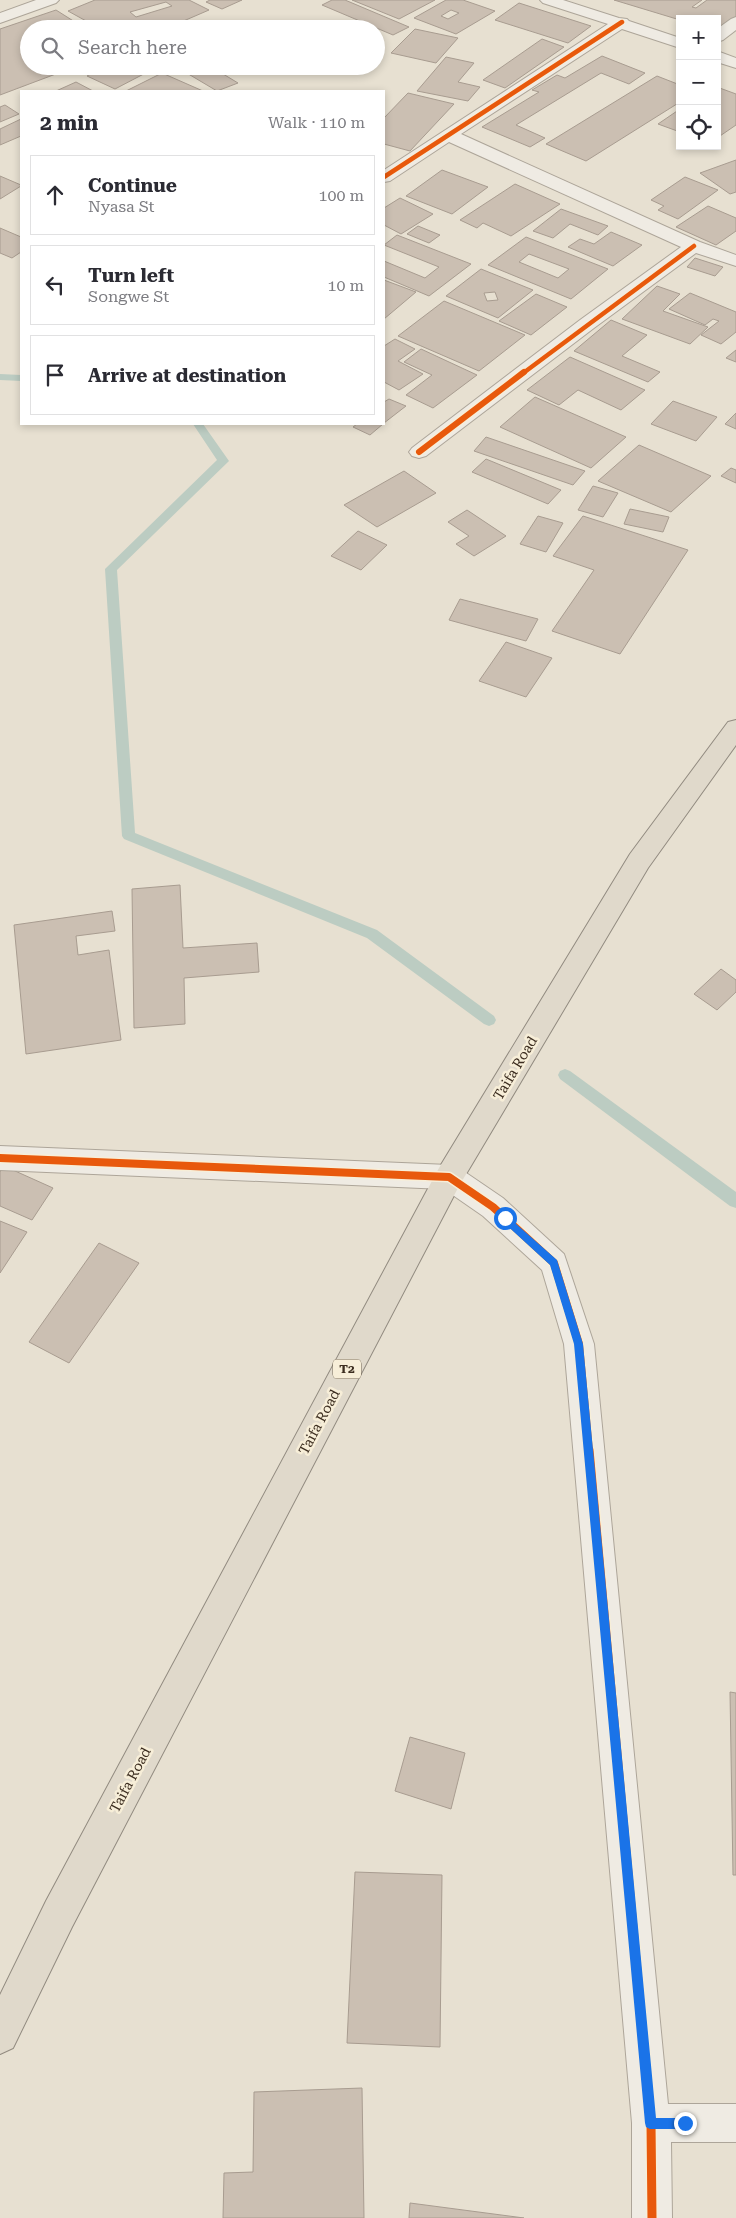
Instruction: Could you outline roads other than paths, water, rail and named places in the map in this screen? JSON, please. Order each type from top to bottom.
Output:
[{"type":"highway","name":"Taifa Road","points":[[0,2035],[59,1914],[449,1177],[639,861],[736,728]]},
{"type":"street","points":[[0,18],[51,0]]},
{"type":"street","points":[[548,0],[622,22],[676,42]]},
{"type":"street","points":[[385,176],[622,22]]},
{"type":"street","points":[[721,34],[736,22]]},
{"type":"street","points":[[721,57],[736,63]]},
{"type":"street","points":[[448,135],[694,246],[736,261]]},
{"type":"street","points":[[420,452],[587,324],[694,246]]},
{"type":"street","points":[[0,1158],[449,1177],[493,1207],[554,1263],[579,1344],[650,2123],[652,2218]]},
{"type":"street","points":[[650,2123],[736,2123]]},
{"type":"waterway","points":[[0,377],[20,378]]},
{"type":"waterway","points":[[199,425],[223,461],[111,569],[129,836],[372,934],[489,1020]]},
{"type":"waterway","points":[[565,1075],[736,1201]]}]
